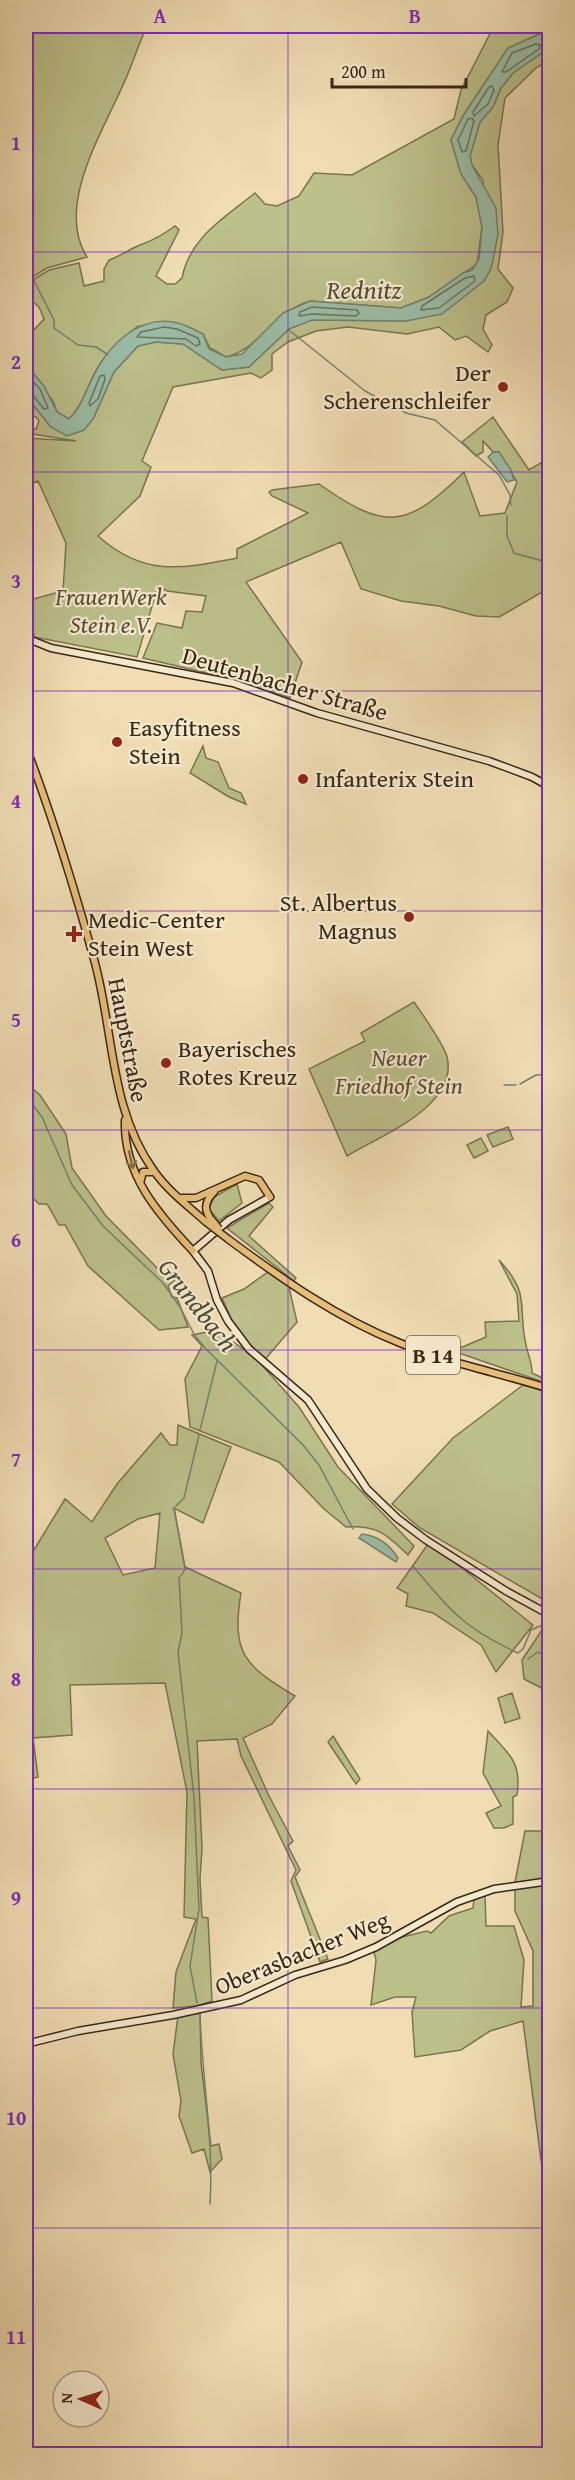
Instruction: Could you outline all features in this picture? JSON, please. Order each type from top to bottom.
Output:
[{"type":"main road","name":"Hauptstraße","points":[[26,747],[49,809],[95,963],[125,1115],[141,1151],[155,1172],[177,1197],[208,1220],[228,1239],[313,1299],[368,1329],[431,1355],[549,1389]]},
{"type":"main road","points":[[125,1115],[124,1130],[135,1175],[141,1189],[165,1221],[193,1251]]},
{"type":"main road","points":[[141,1189],[141,1174],[147,1171],[155,1172]]},
{"type":"main road","points":[[177,1197],[190,1200],[237,1178],[252,1176],[264,1184],[270,1197]]},
{"type":"main road","points":[[208,1220],[207,1199],[217,1189]]},
{"type":"street","name":"Deutenbacher Straße","points":[[26,638],[51,648],[233,683],[310,711],[489,761],[532,777],[549,787]]},
{"type":"street","points":[[270,1197],[229,1220],[193,1251],[208,1271],[223,1311],[249,1349],[308,1400],[361,1482],[397,1518],[426,1540],[549,1615]]},
{"type":"street","name":"Oberasbacher Weg","points":[[26,2044],[78,2031],[173,2015],[241,2000],[295,1975],[345,1960],[376,1947],[465,1899],[495,1889],[549,1881]]},
{"type":"green space","points":[[26,26],[147,26],[94,147],[79,193],[76,216],[78,237],[87,257],[47,268],[26,281]]},
{"type":"green space","points":[[494,26],[512,28],[549,26],[549,30],[508,48],[463,116],[451,140],[461,174],[476,197],[482,227],[477,264],[429,297],[401,308],[310,301],[287,313],[249,346],[226,357],[210,348],[203,334],[138,326],[102,361],[82,401],[69,419],[57,412],[53,401],[26,365],[26,335],[31,333],[44,319],[39,307],[26,296],[26,284],[49,270],[79,263],[84,286],[104,281],[104,269],[109,260],[162,235],[175,226],[179,230],[156,276],[167,284],[175,284],[182,278],[192,251],[200,240],[220,220],[255,193],[265,204],[277,206],[299,196],[314,173],[352,175],[454,119],[461,90]]},
{"type":"green space","name":"FrauenWerk Stein e.V.","points":[[549,48],[549,60],[536,68],[505,98],[498,145],[503,232],[498,269],[513,288],[507,302],[486,315],[483,329],[492,345],[488,352],[466,336],[455,340],[439,327],[407,334],[348,327],[316,331],[288,342],[272,354],[272,370],[261,378],[251,373],[173,387],[142,461],[151,467],[140,496],[98,536],[115,549],[147,564],[181,567],[217,562],[237,558],[237,549],[308,513],[272,496],[269,492],[272,490],[319,484],[362,510],[379,516],[395,517],[426,505],[464,472],[480,516],[505,513],[517,482],[499,452],[493,452],[483,441],[483,452],[476,456],[462,442],[493,417],[529,470],[549,458],[549,588],[499,617],[476,616],[439,606],[401,601],[361,589],[341,542],[246,582],[302,662],[290,698],[228,678],[143,658],[157,623],[182,628],[186,611],[202,612],[206,596],[167,591],[158,586],[137,657],[34,637],[34,634],[29,636],[26,633],[26,601],[63,591],[66,543],[38,481],[26,486],[26,438],[76,441],[26,433],[26,429],[36,429],[39,421],[36,417],[26,416],[26,396],[51,427],[93,419],[114,372],[138,346],[156,342],[183,344],[222,370],[249,367],[289,329],[300,323],[312,320],[406,321],[484,281],[483,180],[472,165],[470,156],[480,122],[493,107],[501,88],[513,73]]},
{"type":"green space","points":[[203,746],[206,758],[218,762],[229,788],[241,793],[246,804],[229,797],[190,773]]},
{"type":"green space","name":"Neuer Friedhof Stein","points":[[414,1002],[445,1051],[448,1075],[441,1090],[429,1105],[396,1129],[347,1156],[309,1069],[365,1041],[361,1033]]},
{"type":"green space","points":[[26,1083],[40,1095],[66,1134],[72,1168],[106,1216],[163,1274],[175,1280],[168,1286],[172,1297],[177,1298],[188,1327],[159,1330],[88,1266],[65,1225],[59,1225],[47,1204],[39,1204],[26,1191]]},
{"type":"green space","points":[[508,1127],[513,1139],[493,1147],[487,1135]]},
{"type":"green space","points":[[481,1138],[488,1151],[474,1158],[467,1145]]},
{"type":"green space","points":[[237,1184],[242,1203],[219,1221],[209,1209],[214,1197]]},
{"type":"green space","points":[[269,1203],[273,1207],[249,1236],[296,1278],[294,1281],[227,1228]]},
{"type":"green space","points":[[499,1260],[520,1292],[526,1345],[532,1373],[549,1381],[549,1384],[453,1351],[486,1337],[485,1322],[519,1321],[517,1294]]},
{"type":"green space","points":[[268,1272],[289,1287],[297,1322],[261,1364],[299,1407],[338,1467],[414,1546],[408,1555],[381,1532],[374,1529],[346,1527],[324,1509],[279,1462],[190,1427],[185,1379],[202,1346],[192,1335],[217,1330],[246,1351],[222,1298],[244,1289]]},
{"type":"green space","points":[[523,1385],[549,1392],[549,1603],[420,1528],[392,1504],[453,1438]]},
{"type":"green space","points":[[178,1425],[231,1447],[203,1523],[174,1508],[185,1567],[241,1593],[238,1631],[246,1656],[264,1676],[295,1696],[272,1724],[243,1738],[269,1796],[293,1841],[288,1846],[300,1870],[295,1877],[328,1959],[320,1962],[291,1881],[296,1870],[241,1756],[237,1739],[197,1741],[202,1848],[200,1879],[202,1917],[208,1918],[212,2001],[197,2006],[173,2008],[176,1972],[196,1919],[184,1917],[187,1792],[165,1683],[70,1685],[72,1735],[33,1738],[38,1777],[26,1780],[26,1563],[65,1499],[92,1522],[117,1484],[161,1433],[170,1445],[177,1445]],"holes":[[[160,1513],[155,1568],[123,1575],[105,1538],[138,1519]]]},
{"type":"green space","points":[[428,1544],[457,1564],[533,1625],[496,1672],[481,1645],[433,1613],[406,1606],[408,1594],[397,1588]]},
{"type":"green space","points":[[542,1630],[549,1633],[549,1692],[524,1679],[522,1660]]},
{"type":"green space","points":[[512,1693],[520,1718],[505,1723],[498,1698]]},
{"type":"green space","points":[[488,1731],[512,1759],[518,1774],[517,1795],[513,1797],[513,1824],[504,1828],[494,1828],[486,1813],[501,1806],[483,1773]]},
{"type":"green space","points":[[333,1736],[360,1779],[356,1784],[328,1742]]},
{"type":"green space","points":[[525,1831],[549,1831],[549,1846],[544,1847],[545,1860],[550,1861],[549,2251],[544,2208],[547,2206],[523,2021],[490,2031],[461,2050],[415,2057],[412,2012],[416,1997],[395,1997],[371,2005],[376,1960],[374,1952],[398,1938],[427,1931],[431,1933],[449,1916],[473,1908],[474,1899],[485,1895],[486,1926],[514,1926],[524,1960],[521,2007],[533,2006],[533,1951],[515,1911],[515,1882]]},
{"type":"green space","points":[[200,2013],[201,2063],[211,2146],[219,2144],[222,2159],[210,2172],[204,2149],[192,2153],[179,2116],[181,2101],[173,2054],[178,2016]]},
{"type":"water","points":[[549,30],[549,48],[513,73],[501,88],[493,107],[480,122],[470,156],[472,165],[496,208],[498,235],[491,269],[484,281],[442,314],[406,321],[312,320],[289,329],[249,367],[222,370],[183,344],[156,342],[138,346],[114,372],[93,419],[84,430],[67,436],[51,427],[26,396],[26,365],[44,386],[57,412],[69,419],[106,355],[126,335],[150,323],[163,321],[187,326],[203,334],[209,349],[226,357],[242,354],[283,313],[310,301],[401,308],[429,297],[463,273],[472,270],[479,259],[482,227],[476,197],[461,174],[451,140],[463,116],[508,48]]},
{"type":"water","points":[[493,452],[499,452],[511,470],[514,480],[507,482],[488,457]]},
{"type":"water","points":[[362,1534],[378,1539],[387,1545],[398,1558],[396,1562],[359,1538]]},
{"type":"waterway","points":[[34,281],[54,320],[54,328],[78,345],[96,347],[107,354]]},
{"type":"waterway","points":[[289,330],[365,391],[406,413],[435,420],[499,475],[510,495],[511,505]]},
{"type":"waterway","points":[[507,516],[507,536],[514,553],[550,563]]},
{"type":"waterway","points":[[520,1084],[536,1075],[550,1074]]},
{"type":"waterway","points":[[504,1085],[516,1085]]},
{"type":"waterway","name":"Grundbach","points":[[26,1096],[42,1117],[72,1185],[103,1226],[163,1283],[180,1307],[195,1336],[207,1350],[303,1445],[319,1465],[353,1529]]},
{"type":"waterway","points":[[200,1430],[217,1361]]},
{"type":"waterway","points":[[176,1506],[184,1498],[199,1435]]},
{"type":"waterway","points":[[174,1508],[185,1569],[181,1576]]},
{"type":"waterway","name":"Grundbach","points":[[413,1566],[448,1607],[471,1627],[518,1653],[523,1649],[531,1630],[540,1626],[550,1630]]},
{"type":"waterway","points":[[179,1577],[182,1633],[178,1652],[194,1797],[199,1909],[190,1966],[197,2003]]},
{"type":"waterway","points":[[528,1659],[538,1652],[550,1658]]},
{"type":"waterway","points":[[543,1946],[542,2057],[550,2123]]},
{"type":"waterway","points":[[200,2015],[209,2133],[210,2204]]},
{"type":"place","name":"Der Scherenschleifer","points":[[503,387]]},
{"type":"place","name":"Easyfitness Stein","points":[[117,742]]},
{"type":"place","name":"Infanterix Stein","points":[[303,779]]},
{"type":"place","name":"St. Albertus Magnus","points":[[409,917]]},
{"type":"place","name":"Medic-Center Stein West","points":[[74,934]]},
{"type":"place","name":"Bayerisches Rotes Kreuz","points":[[166,1063]]},
{"type":"water label","name":"Rednitz","points":[[364,290]]}]
